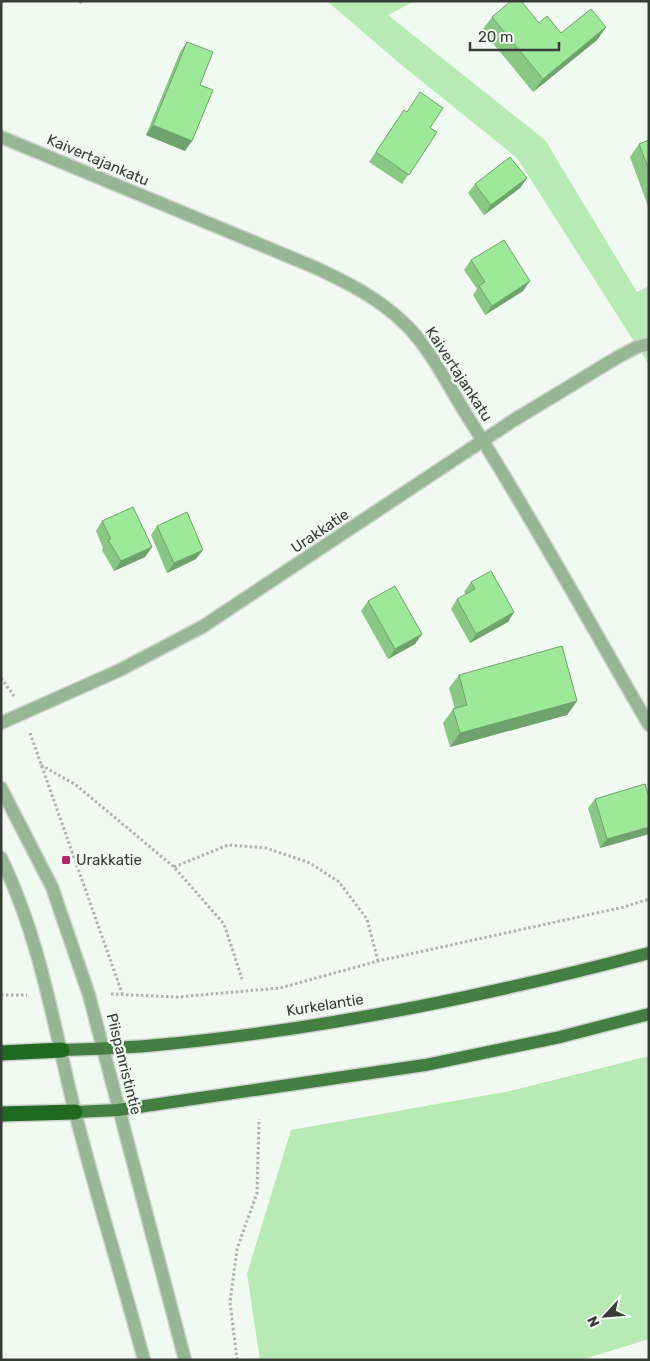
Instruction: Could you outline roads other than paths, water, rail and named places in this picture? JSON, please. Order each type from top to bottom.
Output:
[{"type":"highway","name":"Kurkelantie","points":[[1,1053],[62,1050]]},
{"type":"highway","points":[[1,1114],[75,1112]]},
{"type":"main road","name":"Kurkelantie","points":[[62,1050],[156,1046],[267,1033],[414,1008],[560,977],[649,953]]},
{"type":"main road","points":[[75,1112],[118,1110],[425,1065],[560,1037],[649,1014]]},
{"type":"street","name":"Kaivertajankatu","points":[[1,137],[314,267],[361,290],[389,309],[408,326],[421,343],[483,440],[649,725]]},
{"type":"street","name":"Urakkatie","points":[[1,723],[120,670],[202,627],[483,440],[618,357],[636,347],[649,344]]},
{"type":"street","name":"Piispanristintie","points":[[1,788],[52,887],[90,995],[118,1110],[185,1360]]},
{"type":"street","points":[[1,858],[9,875],[40,964],[62,1050],[75,1112],[144,1360]]},
{"type":"place","name":"Urakkatie","points":[[66,860]]}]
